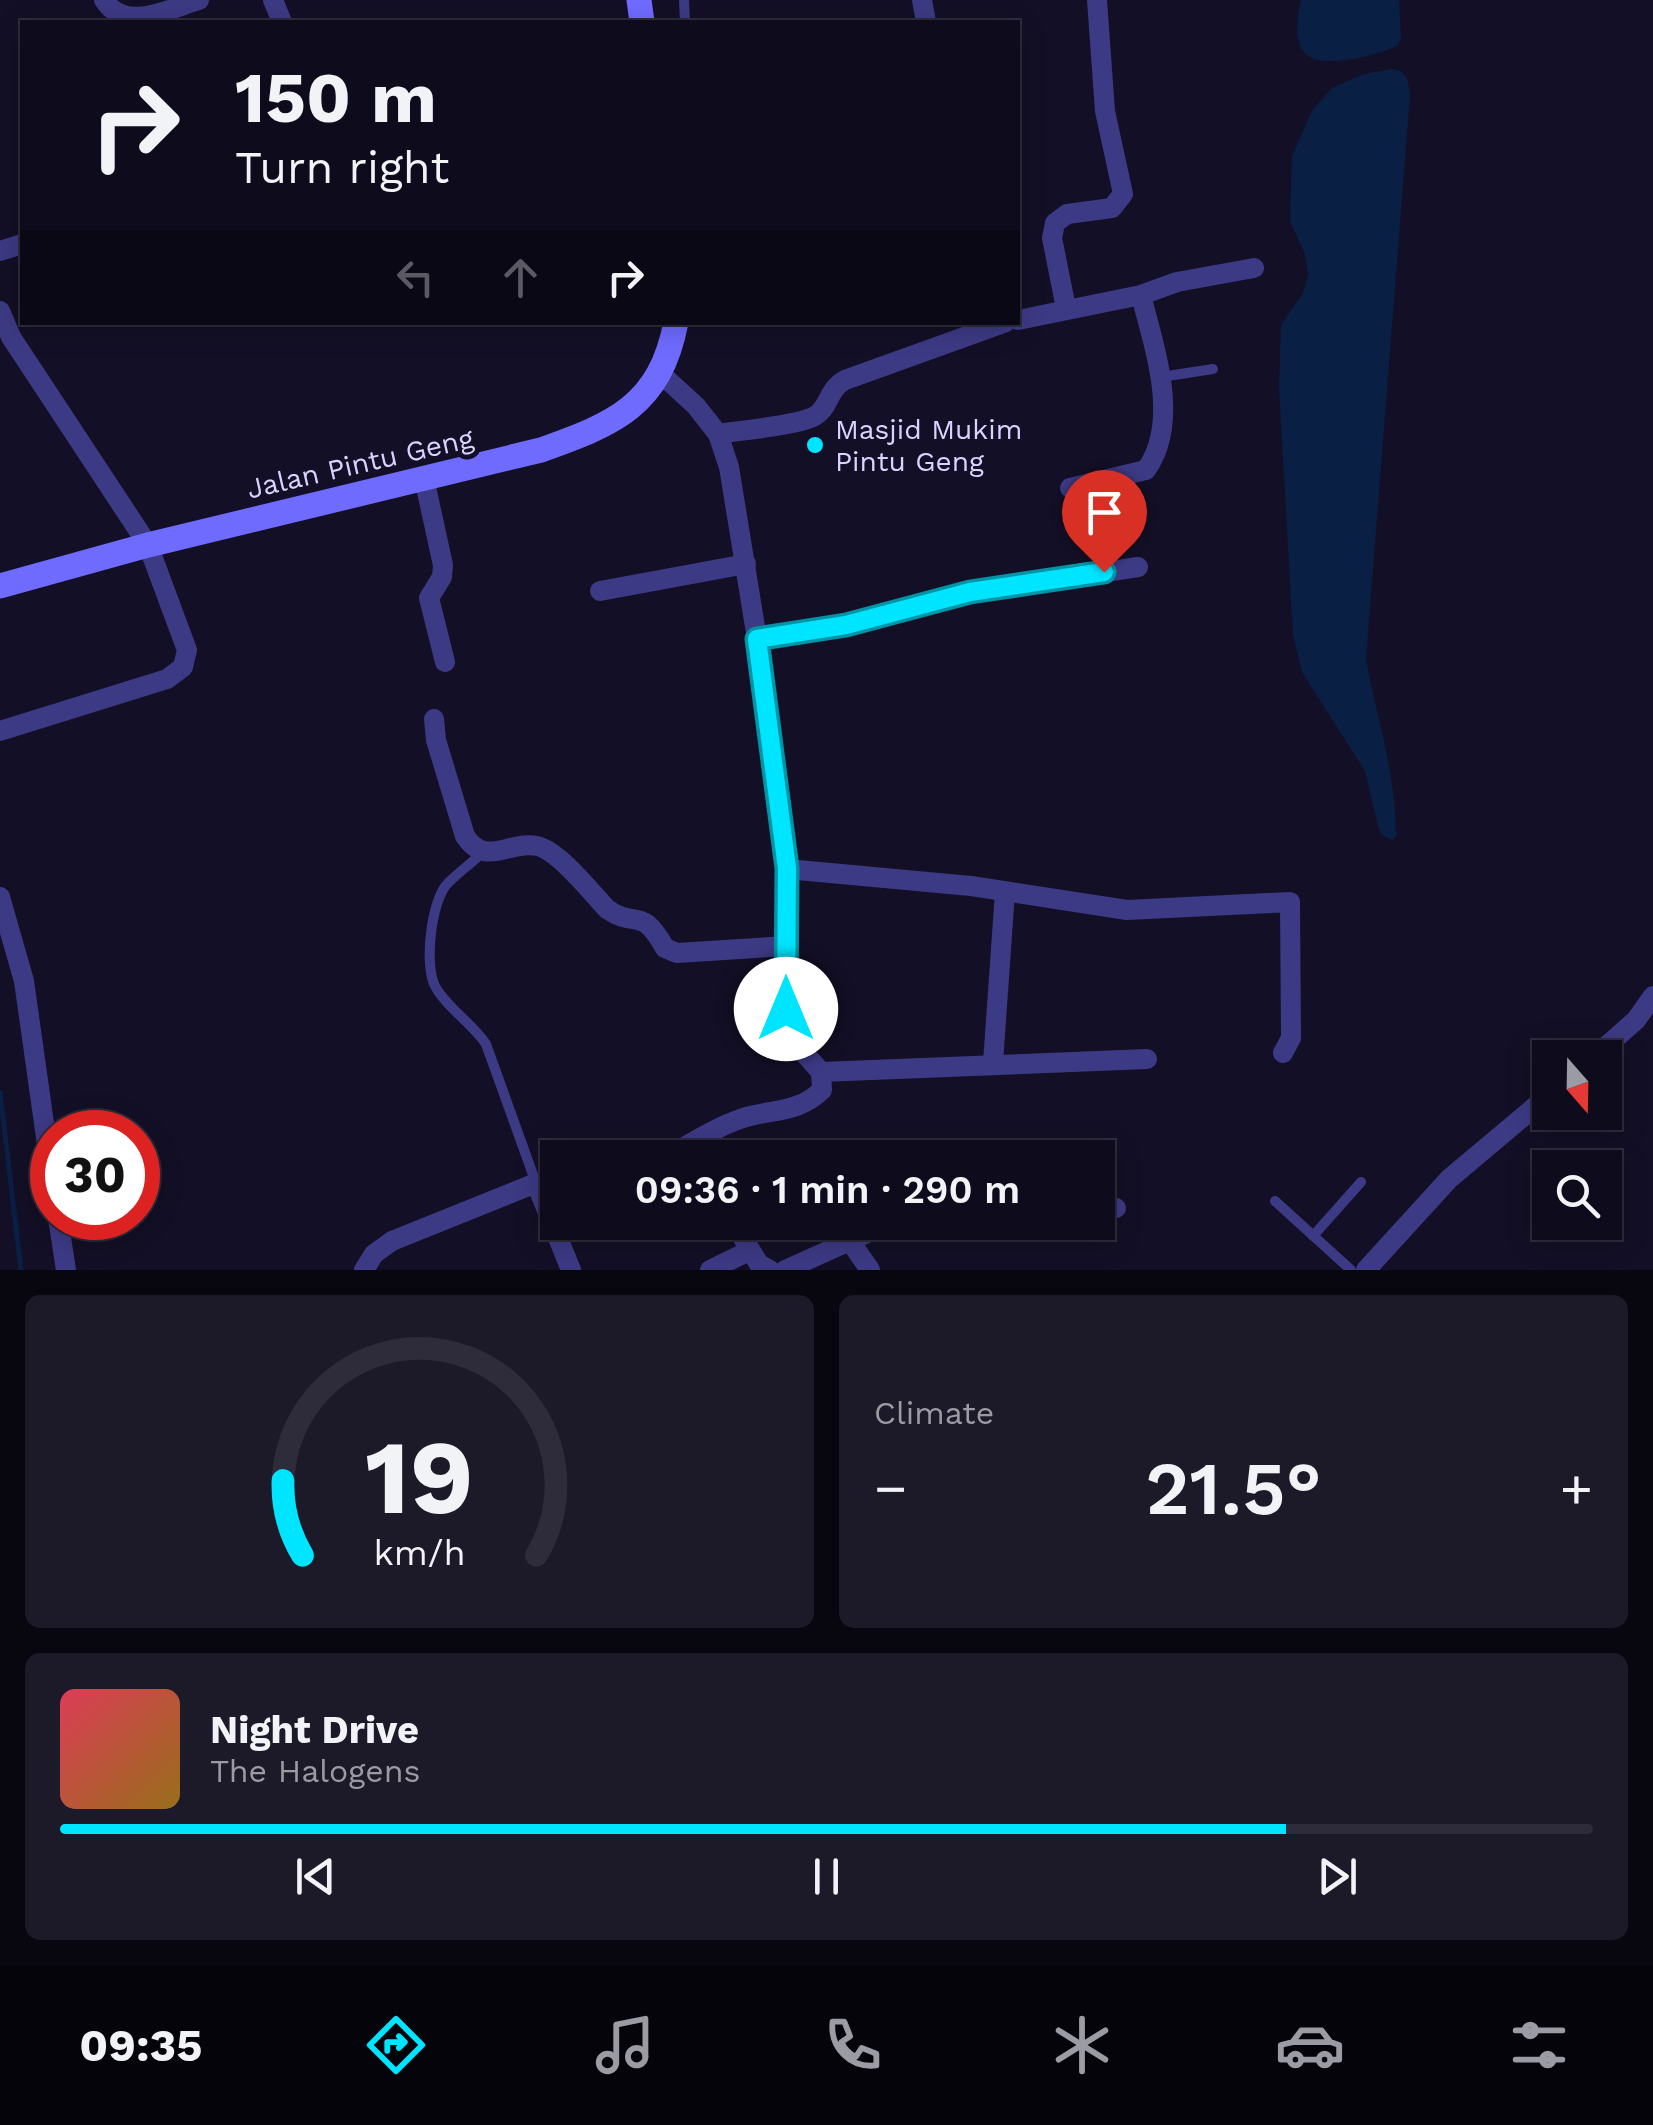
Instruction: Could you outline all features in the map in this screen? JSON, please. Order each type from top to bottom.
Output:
[{"type":"main road","name":"Jalan Pintu Geng","points":[[0,586],[148,545],[541,450],[596,431],[623,416],[644,396],[671,350],[675,325]]},
{"type":"street","points":[[104,0],[122,16],[137,19],[199,0]]},
{"type":"street","points":[[1066,308],[1052,238],[1055,223],[1068,214],[1112,208],[1123,194],[1105,111],[1097,0]]},
{"type":"street","points":[[1020,320],[1254,268]]},
{"type":"street","points":[[1070,488],[1146,470],[1159,446],[1160,377],[1141,295]]},
{"type":"street","points":[[0,311],[12,336],[148,545],[187,650],[183,667],[167,679],[0,731]]},
{"type":"street","points":[[718,434],[806,420],[824,408],[830,390],[845,380],[998,325]]},
{"type":"street","points":[[660,373],[696,406],[718,434],[729,467],[757,639],[787,868],[786,1009],[804,1053],[822,1072],[822,1090],[812,1100],[794,1109],[742,1118],[709,1140]]},
{"type":"street","points":[[424,478],[444,565],[442,577],[429,598],[445,662]]},
{"type":"street","points":[[600,590],[746,564]]},
{"type":"street","points":[[757,639],[846,625],[970,592],[1138,567]]},
{"type":"street","points":[[434,719],[436,740],[465,836],[473,848],[483,852],[536,845],[551,852],[616,916],[642,919],[652,926],[666,948],[677,952],[786,946]]},
{"type":"street","points":[[787,868],[1127,910],[1290,902],[1291,1038],[1284,1053]]},
{"type":"street","points":[[994,1063],[1005,892]]},
{"type":"street","points":[[0,898],[24,981],[42,1110]]},
{"type":"street","points":[[1614,1040],[1636,1020],[1653,996]]},
{"type":"street","points":[[822,1072],[1148,1059]]},
{"type":"street","points":[[1366,1270],[1449,1180],[1532,1109]]},
{"type":"street","points":[[364,1270],[374,1254],[392,1242],[536,1183],[540,1191]]},
{"type":"street","points":[[61,1240],[66,1270]]},
{"type":"street","points":[[561,1240],[571,1270]]},
{"type":"street","points":[[742,1240],[762,1267],[770,1270]]},
{"type":"street","points":[[785,1270],[850,1241],[870,1270]]},
{"type":"street","points":[[710,1270],[749,1252]]},
{"type":"lane","points":[[1160,377],[1213,369]]},
{"type":"lane","points":[[483,852],[446,884],[439,899],[428,952],[429,969],[436,988],[486,1044],[536,1183]]},
{"type":"lane","points":[[1313,1236],[1362,1182]]},
{"type":"lane","points":[[1275,1202],[1351,1270]]},
{"type":"water","points":[[1301,0],[1399,0],[1401,38],[1398,45],[1379,53],[1337,61],[1314,59],[1299,42]]},
{"type":"water","points":[[1392,69],[1406,78],[1410,95],[1366,659],[1393,790],[1396,836],[1392,840],[1382,835],[1378,826],[1365,771],[1302,672],[1293,635],[1279,388],[1281,325],[1303,293],[1308,275],[1305,254],[1290,221],[1292,156],[1312,111],[1332,88],[1364,74]]},
{"type":"waterway","points":[[0,1092],[21,1270]]},
{"type":"place","name":"Masjid Mukim Pintu Geng","points":[[815,445]]},
{"type":"route","points":[[786,1009],[787,868],[757,639],[846,625],[970,592],[1104,572]]}]
